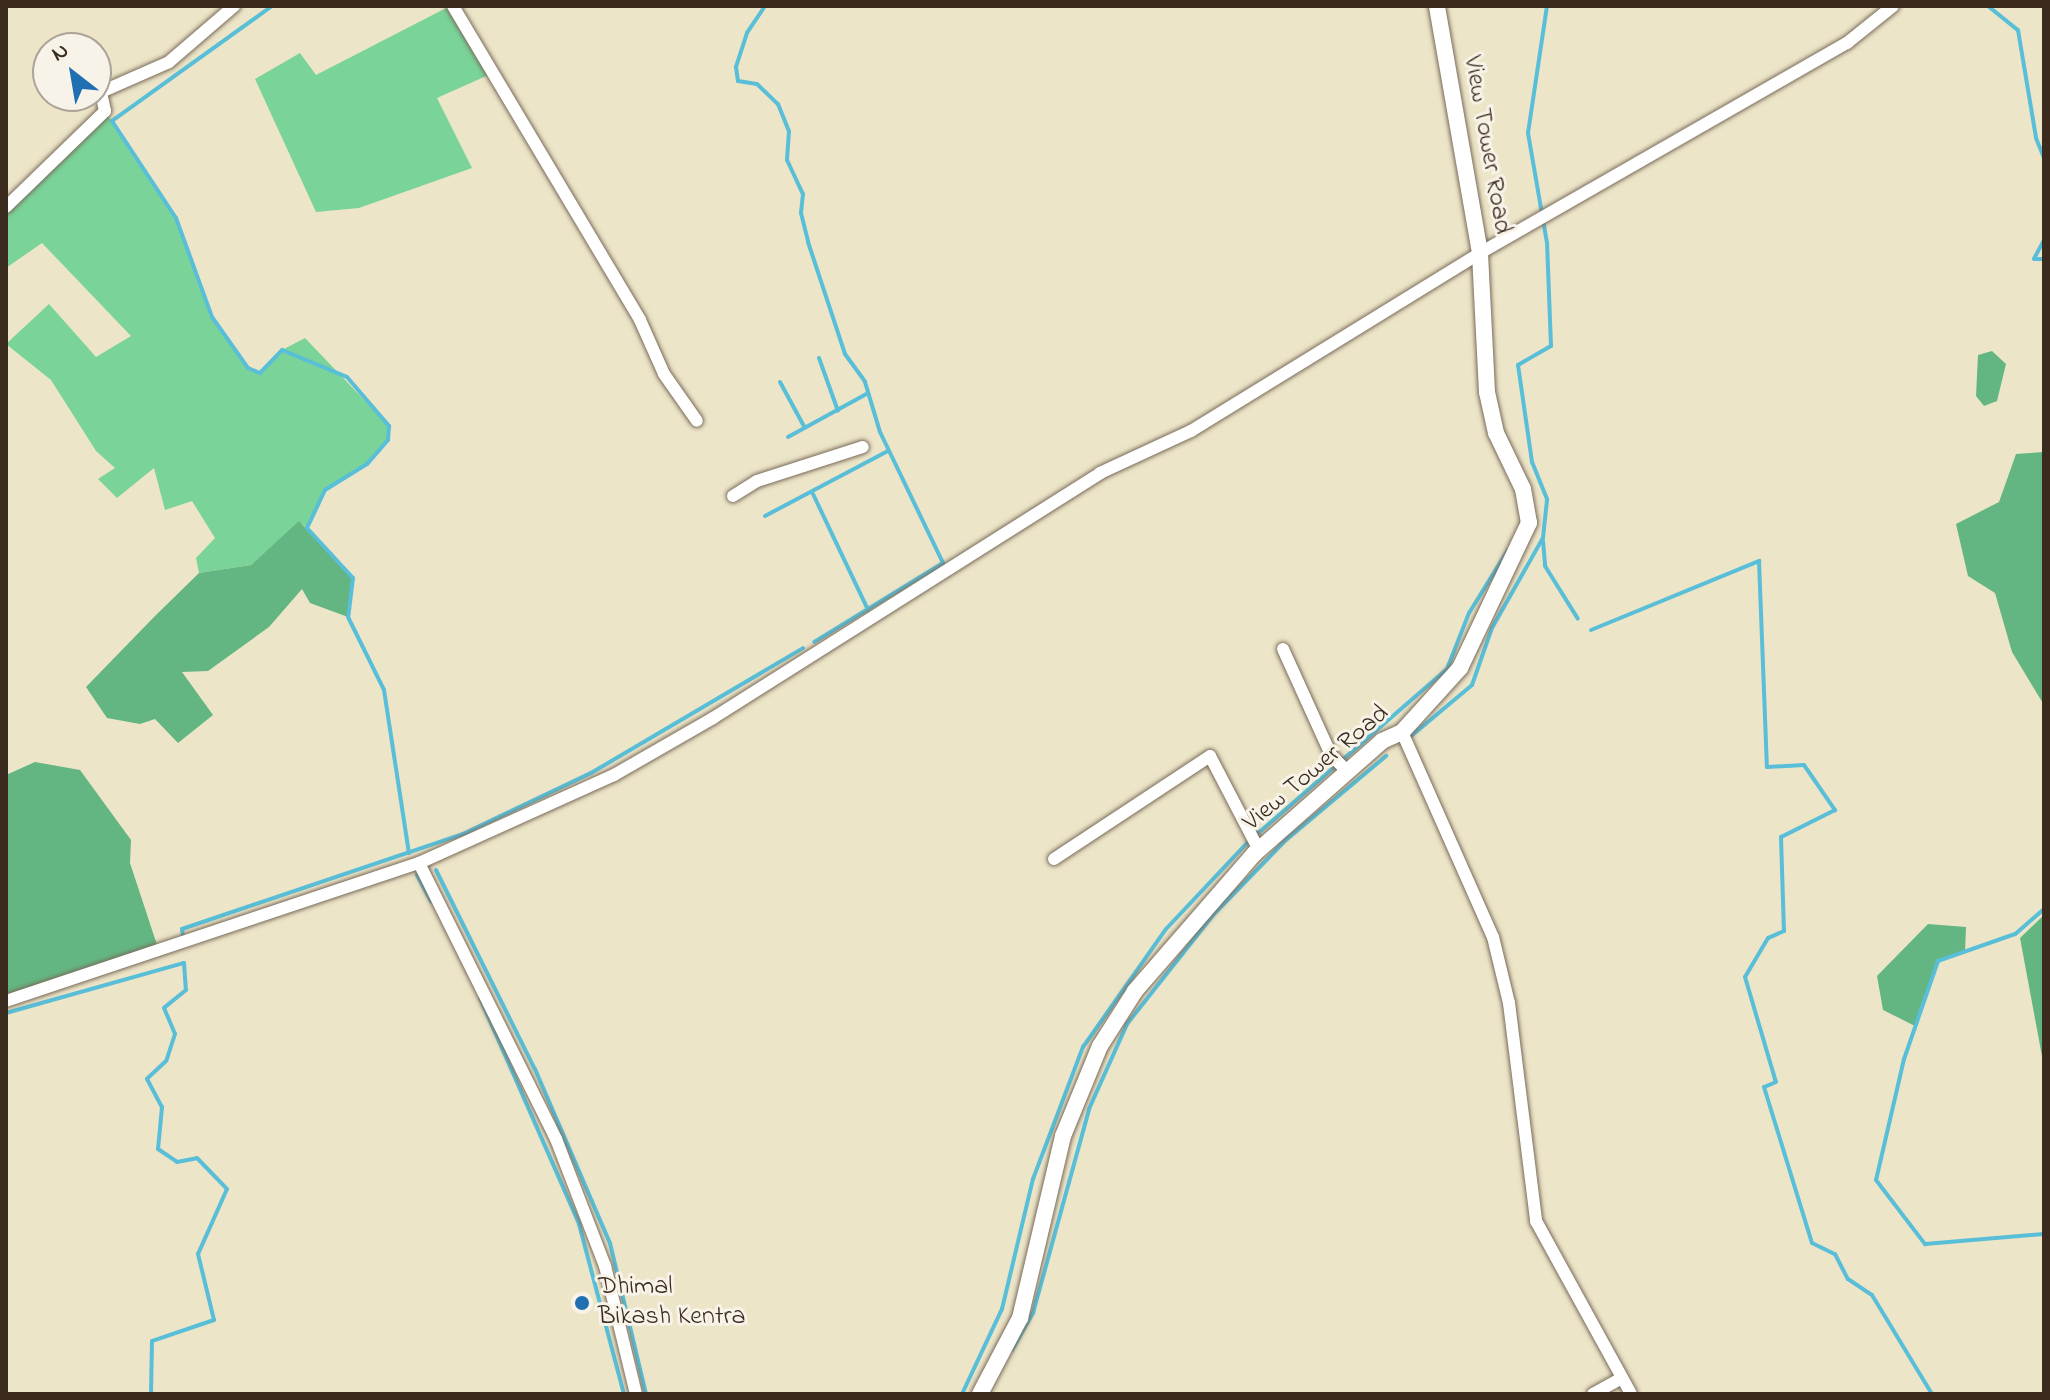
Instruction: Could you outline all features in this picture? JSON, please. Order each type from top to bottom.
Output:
[{"type":"street","points":[[6,207],[105,111],[101,92],[169,62],[234,6]]},
{"type":"street","points":[[453,6],[640,320],[664,374],[697,421]]},
{"type":"street","name":"View Tower Road","points":[[980,1394],[1020,1318],[1063,1136],[1100,1046],[1135,991],[1259,850],[1382,741],[1402,732],[1460,668],[1529,523],[1523,489],[1496,433],[1487,392],[1480,253],[1437,6]]},
{"type":"street","points":[[6,1001],[419,863],[614,775],[713,718],[1100,473],[1191,431],[1480,253],[1847,43],[1893,6]]},
{"type":"street","points":[[733,496],[757,481],[863,447]]},
{"type":"street","points":[[1283,649],[1331,755],[1348,772]]},
{"type":"street","points":[[1402,732],[1493,937],[1509,1003],[1536,1221],[1631,1394]]},
{"type":"street","points":[[1054,859],[1210,756],[1259,850]]},
{"type":"street","points":[[419,863],[556,1139],[605,1266],[636,1394]]},
{"type":"street","points":[[1593,1394],[1622,1378]]},
{"type":"green space","points":[[450,6],[493,73],[437,98],[472,168],[359,208],[316,212],[255,79],[300,53],[316,75]]},
{"type":"green space","points":[[106,112],[176,218],[212,317],[248,368],[260,372],[282,350],[305,338],[389,426],[388,440],[367,464],[325,490],[307,528],[299,522],[251,565],[199,573],[196,558],[215,538],[192,501],[165,510],[154,468],[117,498],[98,479],[115,468],[96,451],[51,380],[6,344],[49,304],[96,357],[131,336],[42,243],[6,268],[6,207]]},
{"type":"green space","points":[[1992,351],[2006,364],[1997,401],[1984,406],[1976,396],[1978,355]]},
{"type":"green space","points":[[2044,452],[2044,705],[2012,652],[1995,593],[1968,576],[1956,524],[1999,502],[2016,454]]},
{"type":"green space","points":[[299,521],[353,578],[348,617],[310,603],[302,589],[269,627],[208,671],[182,672],[213,715],[178,743],[155,719],[140,724],[107,718],[86,687],[154,617],[199,573],[251,565]]},
{"type":"green space","points":[[35,762],[80,770],[131,840],[130,863],[159,951],[6,1001],[6,775]]},
{"type":"green space","points":[[2044,915],[2044,1067],[2020,938]]},
{"type":"green space","points":[[1928,924],[1966,927],[1965,953],[1938,961],[1915,1026],[1883,1010],[1877,976]]},
{"type":"waterway","points":[[272,6],[112,121],[176,218],[212,317],[248,368],[260,373],[282,350],[347,377],[389,426],[388,440],[367,464],[325,490],[307,528],[353,578],[348,617],[384,690],[409,853]]},
{"type":"waterway","points":[[765,6],[747,33],[736,67],[738,81],[757,84],[778,104],[789,131],[787,160],[803,194],[801,213],[808,242],[845,354],[865,382],[880,432],[943,563],[814,642]]},
{"type":"waterway","points":[[1410,737],[1472,685],[1492,628],[1543,538],[1547,499],[1532,462],[1518,365],[1551,346],[1547,243],[1528,133],[1547,6]]},
{"type":"waterway","points":[[1988,6],[2018,30],[2036,138],[2044,158]]},
{"type":"waterway","points":[[2044,240],[2034,259],[2044,259]]},
{"type":"waterway","points":[[819,358],[838,411]]},
{"type":"waterway","points":[[780,382],[805,428]]},
{"type":"waterway","points":[[788,437],[868,393]]},
{"type":"waterway","points":[[765,516],[888,451]]},
{"type":"waterway","points":[[813,494],[868,610]]},
{"type":"waterway","points":[[1543,541],[1545,566],[1578,619]]},
{"type":"waterway","points":[[1256,835],[1447,669],[1469,613],[1508,550]]},
{"type":"waterway","points":[[1591,630],[1759,561],[1767,767],[1804,765],[1835,810],[1781,837],[1784,931],[1768,938],[1745,977],[1776,1082],[1764,1087],[1812,1243],[1835,1254],[1848,1279],[1872,1295],[1932,1394]]},
{"type":"waterway","points":[[183,936],[182,929],[463,834],[591,773],[803,648]]},
{"type":"waterway","points":[[1012,1350],[1033,1313],[1089,1109],[1127,1024],[1213,915],[1286,840],[1386,756]]},
{"type":"waterway","points":[[962,1394],[1002,1309],[1033,1179],[1083,1047],[1166,929],[1249,841]]},
{"type":"waterway","points":[[436,870],[535,1069],[610,1243],[646,1394]]},
{"type":"waterway","points":[[417,875],[431,901]]},
{"type":"waterway","points":[[2044,909],[2015,934],[1938,961],[1904,1059],[1876,1180],[1925,1244],[2044,1234]]},
{"type":"waterway","points":[[6,1013],[184,963],[186,990],[164,1008],[175,1034],[166,1061],[147,1079],[162,1107],[158,1149],[177,1162],[197,1158],[227,1189],[198,1254],[214,1320],[152,1341],[151,1394]]},
{"type":"waterway","points":[[480,998],[579,1224],[624,1394]]},
{"type":"place","name":"Dhimal Bikash Kentra","points":[[582,1303]]}]
